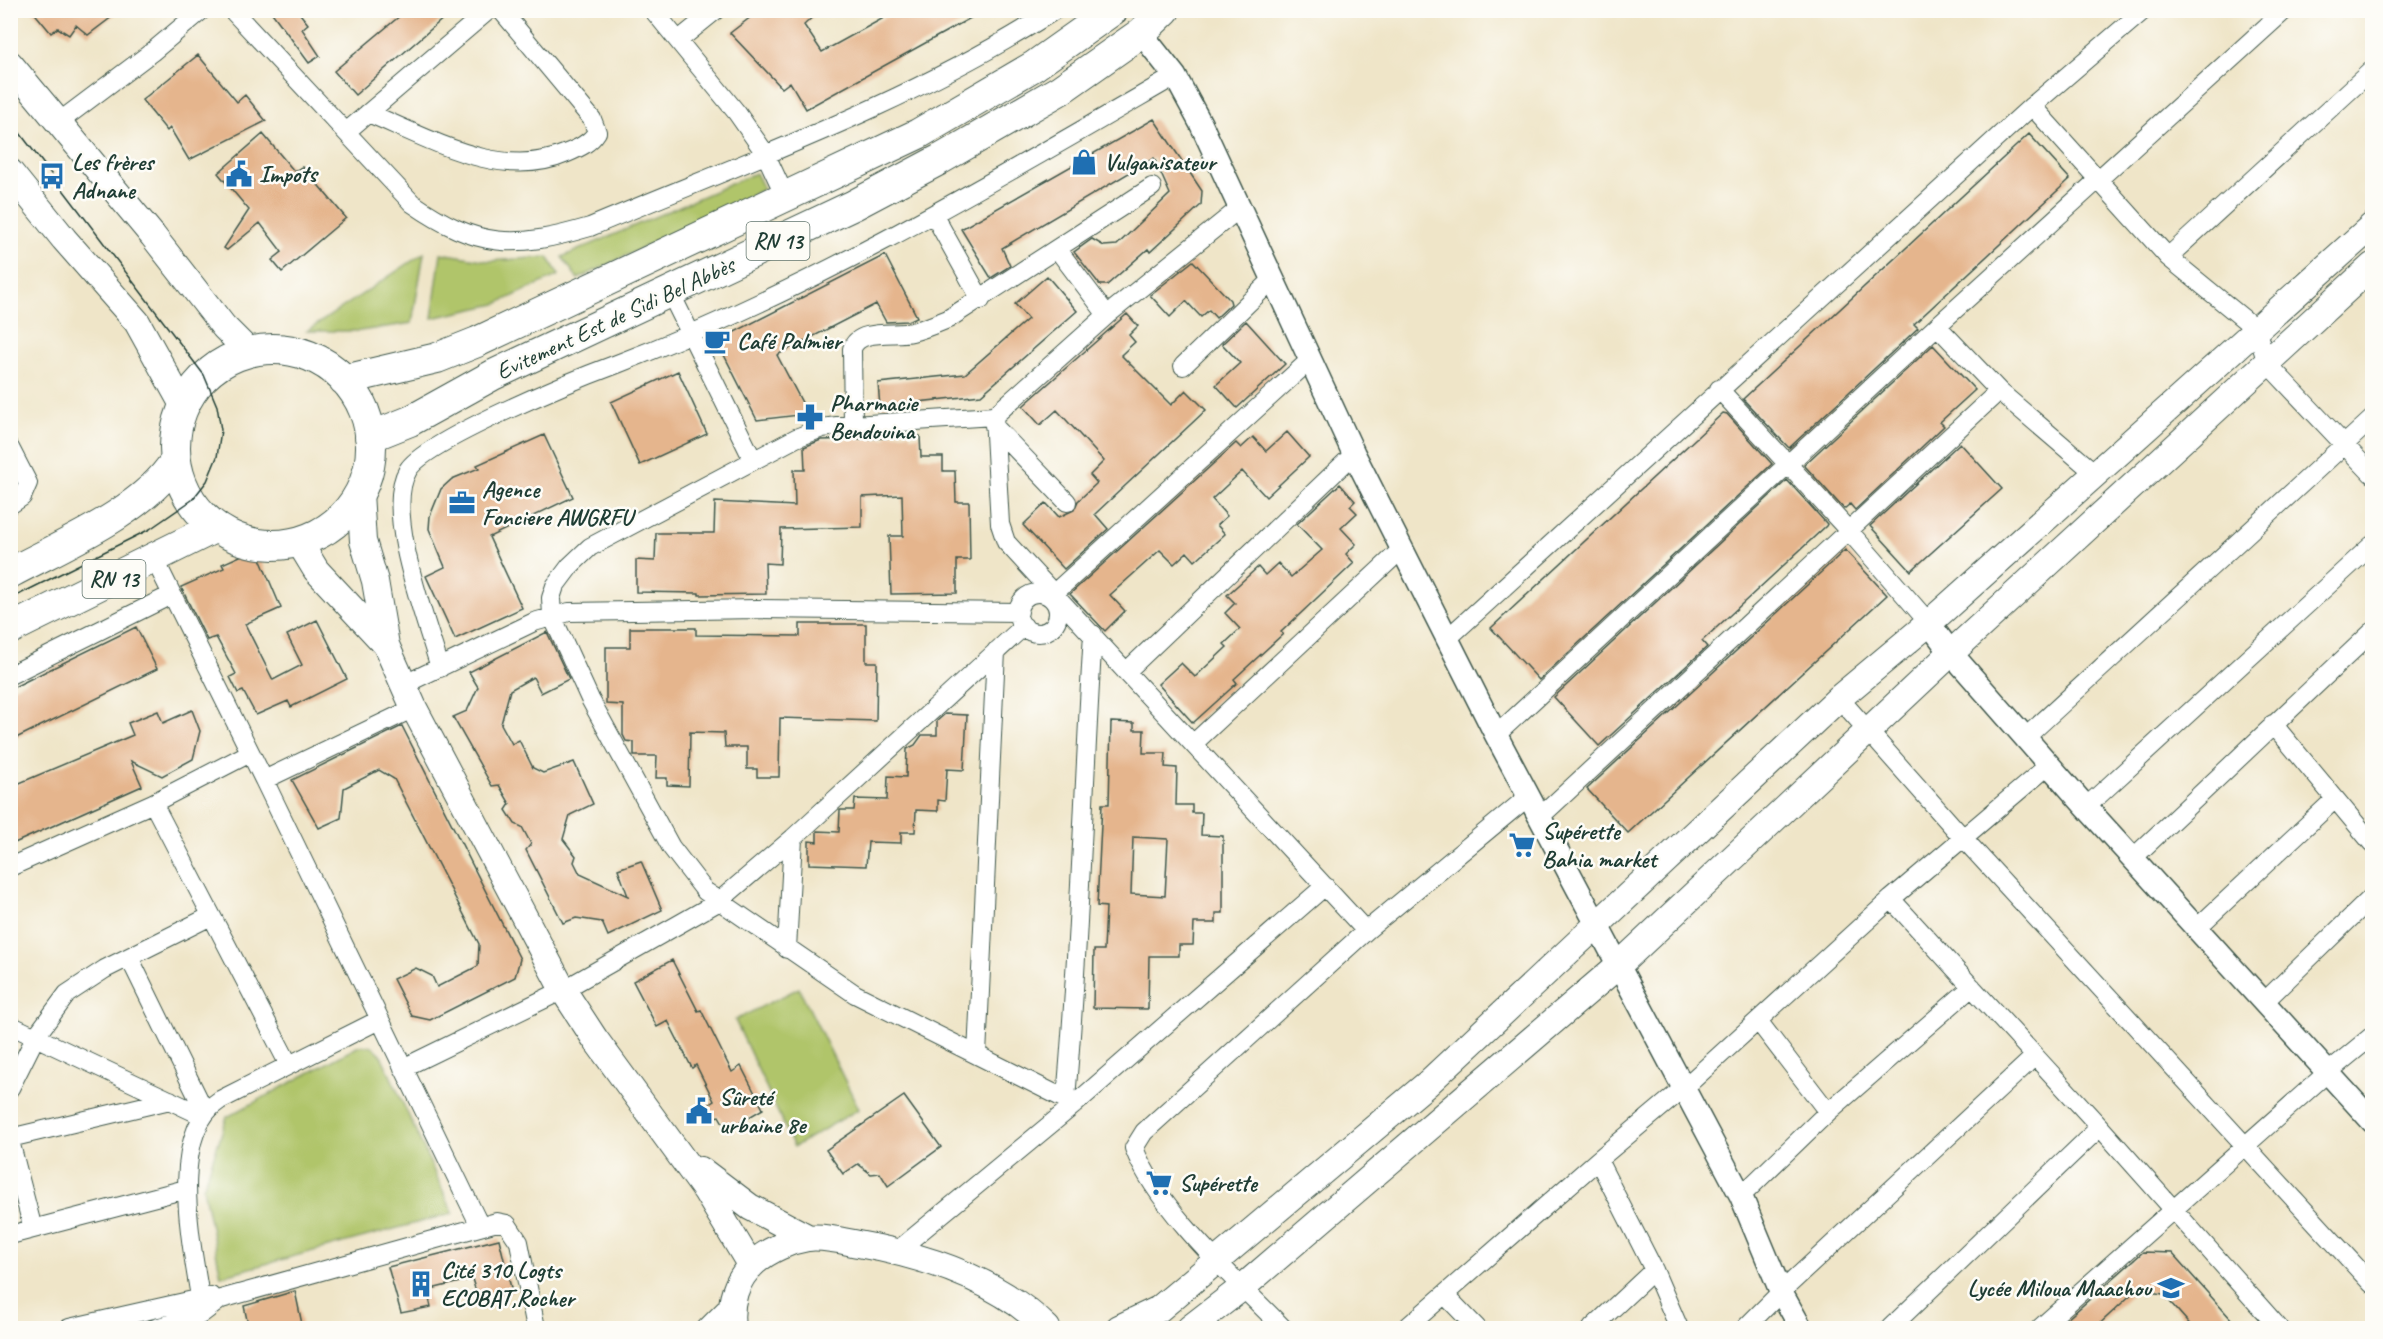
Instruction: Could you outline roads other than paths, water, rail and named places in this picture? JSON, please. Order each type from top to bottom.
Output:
[{"type":"highway","name":"Evitement Est de Sidi Bel Abbès","points":[[344,380],[437,358],[477,342],[869,158],[971,105],[1034,66],[1113,10]]},
{"type":"highway","name":"Evitement Est de Sidi Bel Abbès","points":[[370,436],[410,421],[494,375],[854,205],[993,130],[1060,90],[1141,33],[1165,10]]},
{"type":"highway","points":[[283,349],[316,359],[344,380],[357,397],[366,416],[370,436],[369,465],[360,493],[334,524],[298,542],[281,545],[247,542],[216,527],[182,484],[175,461],[174,436],[184,407],[204,375],[226,360],[248,351],[283,349]]},
{"type":"highway","name":"RN 13","points":[[10,573],[143,498],[164,480],[175,461]]},
{"type":"highway","name":"RN 13","points":[[10,629],[216,527]]},
{"type":"main road","points":[[10,64],[219,320],[248,351]]},
{"type":"main road","points":[[10,172],[64,239],[137,322],[184,407]]},
{"type":"main road","points":[[1119,1329],[1159,1309],[1427,1084],[1839,698],[1929,623],[2373,226]]},
{"type":"main road","points":[[1190,1329],[1243,1287],[1620,964],[1951,653],[2373,266]]},
{"type":"main road","points":[[360,493],[363,541],[375,581],[386,645],[414,708],[563,990],[595,1039],[681,1154],[720,1213],[751,1266]]},
{"type":"main road","points":[[298,542],[316,570],[386,645]]},
{"type":"main road","points":[[681,1154],[750,1208],[809,1238],[897,1251],[938,1264],[1001,1291],[1030,1312],[1047,1329]]},
{"type":"main road","points":[[732,1329],[732,1302],[739,1281],[751,1266],[778,1247],[809,1238]]},
{"type":"street","points":[[59,122],[152,52],[202,10]]},
{"type":"street","points":[[232,10],[412,203],[443,225],[478,238],[511,242],[547,240],[590,227],[765,153],[921,85],[1026,29],[1055,10]]},
{"type":"street","points":[[346,132],[489,10]]},
{"type":"street","points":[[368,113],[479,159],[518,164],[550,160],[587,144],[597,132],[592,119],[501,10]]},
{"type":"street","points":[[653,10],[679,40],[765,153],[785,196]]},
{"type":"street","points":[[679,40],[716,10]]},
{"type":"street","points":[[1448,638],[2032,106],[2144,10]]},
{"type":"street","points":[[1496,735],[1937,326],[2285,10]]},
{"type":"street","points":[[1141,33],[1175,76],[1223,168],[1272,280],[1354,454],[1539,818],[1597,927],[1620,964],[1741,1196],[1781,1292],[1801,1329]]},
{"type":"street","points":[[2168,257],[2373,70]]},
{"type":"street","points":[[440,668],[409,562],[398,508],[408,470],[429,450],[557,387],[693,335],[934,215],[1175,76]]},
{"type":"street","points":[[2032,106],[2168,257],[2256,329],[2267,363],[2373,474]]},
{"type":"street","points":[[853,424],[852,349],[857,341],[868,336],[910,332],[948,319],[981,300],[1152,187]]},
{"type":"street","points":[[1070,1101],[855,994],[718,902],[687,871],[671,847],[590,699],[552,616],[552,598],[555,586],[570,566],[591,547],[753,460],[822,428],[853,424],[994,421],[1107,315],[1240,208]]},
{"type":"street","points":[[934,215],[981,300]]},
{"type":"street","points":[[1058,250],[1107,315]]},
{"type":"street","points":[[1184,366],[1272,280]]},
{"type":"street","points":[[670,292],[753,460]]},
{"type":"street","points":[[1937,326],[1999,391],[2096,474]]},
{"type":"street","points":[[403,1068],[563,990],[718,902],[793,838],[996,651],[1021,619],[1024,599],[1030,595],[1052,595],[1310,360]]},
{"type":"street","points":[[1719,389],[1849,531],[1929,623],[1951,653],[2086,807],[2198,927],[2373,1122]]},
{"type":"street","points":[[1539,818],[1999,391]]},
{"type":"street","points":[[2026,737],[2373,419]]},
{"type":"street","points":[[994,421],[1066,502]]},
{"type":"street","points":[[994,421],[1002,534],[1011,548],[1052,595],[1093,634],[1366,931]]},
{"type":"street","points":[[10,448],[28,483],[22,497],[10,505]]},
{"type":"street","points":[[1127,671],[1354,454]]},
{"type":"street","points":[[2086,807],[2373,545]]},
{"type":"street","points":[[1194,743],[1403,548]]},
{"type":"street","points":[[154,558],[480,1226]]},
{"type":"street","points":[[10,675],[171,595]]},
{"type":"street","points":[[403,685],[552,616],[580,612],[643,609],[1021,619],[1035,632],[1042,632],[1053,626],[1058,614],[1052,595]]},
{"type":"street","points":[[2133,858],[2373,632]]},
{"type":"street","points":[[1070,1101],[1081,840],[1093,634]]},
{"type":"street","points":[[977,1054],[996,651]]},
{"type":"street","points":[[1839,698],[1963,838],[2373,1284]]},
{"type":"street","points":[[264,780],[414,708]]},
{"type":"street","points":[[2273,724],[2373,843]]},
{"type":"street","points":[[10,867],[153,802],[250,753]]},
{"type":"street","points":[[1406,1329],[1759,1022],[1891,899],[2049,765]]},
{"type":"street","points":[[1282,1329],[1164,1200],[1142,1168],[1134,1148],[1144,1132],[1366,931],[1529,796]]},
{"type":"street","points":[[2198,927],[2335,799]]},
{"type":"street","points":[[153,802],[289,1065]]},
{"type":"street","points":[[787,949],[793,838]]},
{"type":"street","points":[[897,1251],[1070,1101],[1325,886]]},
{"type":"street","points":[[2265,1001],[2373,897]]},
{"type":"street","points":[[1891,899],[2100,1127],[2279,1329]]},
{"type":"street","points":[[10,1088],[36,1036],[67,993],[83,981],[211,916]]},
{"type":"street","points":[[129,957],[204,1114]]},
{"type":"street","points":[[1741,1196],[1828,1112],[1972,987]]},
{"type":"street","points":[[205,1313],[186,1189],[194,1142],[204,1114],[220,1100],[379,1020]]},
{"type":"street","points":[[1759,1022],[1828,1112]]},
{"type":"street","points":[[10,1024],[204,1114]]},
{"type":"street","points":[[2040,1329],[2247,1147],[2327,1073],[2373,1036]]},
{"type":"street","points":[[1745,1329],[1781,1292],[2035,1056]]},
{"type":"street","points":[[33,1229],[10,1140],[170,1100]]},
{"type":"street","points":[[1890,1329],[2100,1127]]},
{"type":"street","points":[[1598,1160],[1653,1270],[1679,1329]]},
{"type":"street","points":[[10,1235],[186,1189]]},
{"type":"street","points":[[156,1329],[205,1313],[221,1299],[497,1222],[507,1224],[515,1233],[536,1329]]},
{"type":"street","points":[[1592,1329],[1653,1270]]},
{"type":"street","points":[[1446,1296],[1477,1329]]},
{"type":"street","points":[[706,1329],[732,1302]]},
{"type":"street","points":[[69,1329],[205,1313]]},
{"type":"tram line","points":[[10,120],[204,375],[217,406],[221,430],[217,457],[207,481],[192,500],[150,529],[10,599]]},
{"type":"place","name":"Vulganisateur","points":[[1084,162]]},
{"type":"place","name":"Impots","points":[[239,174]]},
{"type":"place","name":"Les frères Adnane","points":[[52,176]]},
{"type":"place","name":"Café Palmier","points":[[717,341]]},
{"type":"place","name":"Pharmacie Bendouina","points":[[810,417]]},
{"type":"place","name":"Agence Fonciere AWGRFU","points":[[462,503]]},
{"type":"place","name":"Supérette Bahia market","points":[[1522,845]]},
{"type":"place","name":"Sûreté urbaine 8e","points":[[699,1111]]},
{"type":"place","name":"Supérette","points":[[1159,1183]]},
{"type":"place","name":"Cité 310 Logts ECOBAT,Rocher","points":[[421,1284]]},
{"type":"place","name":"Lycée Miloua Maachou","points":[[2171,1288]]}]
